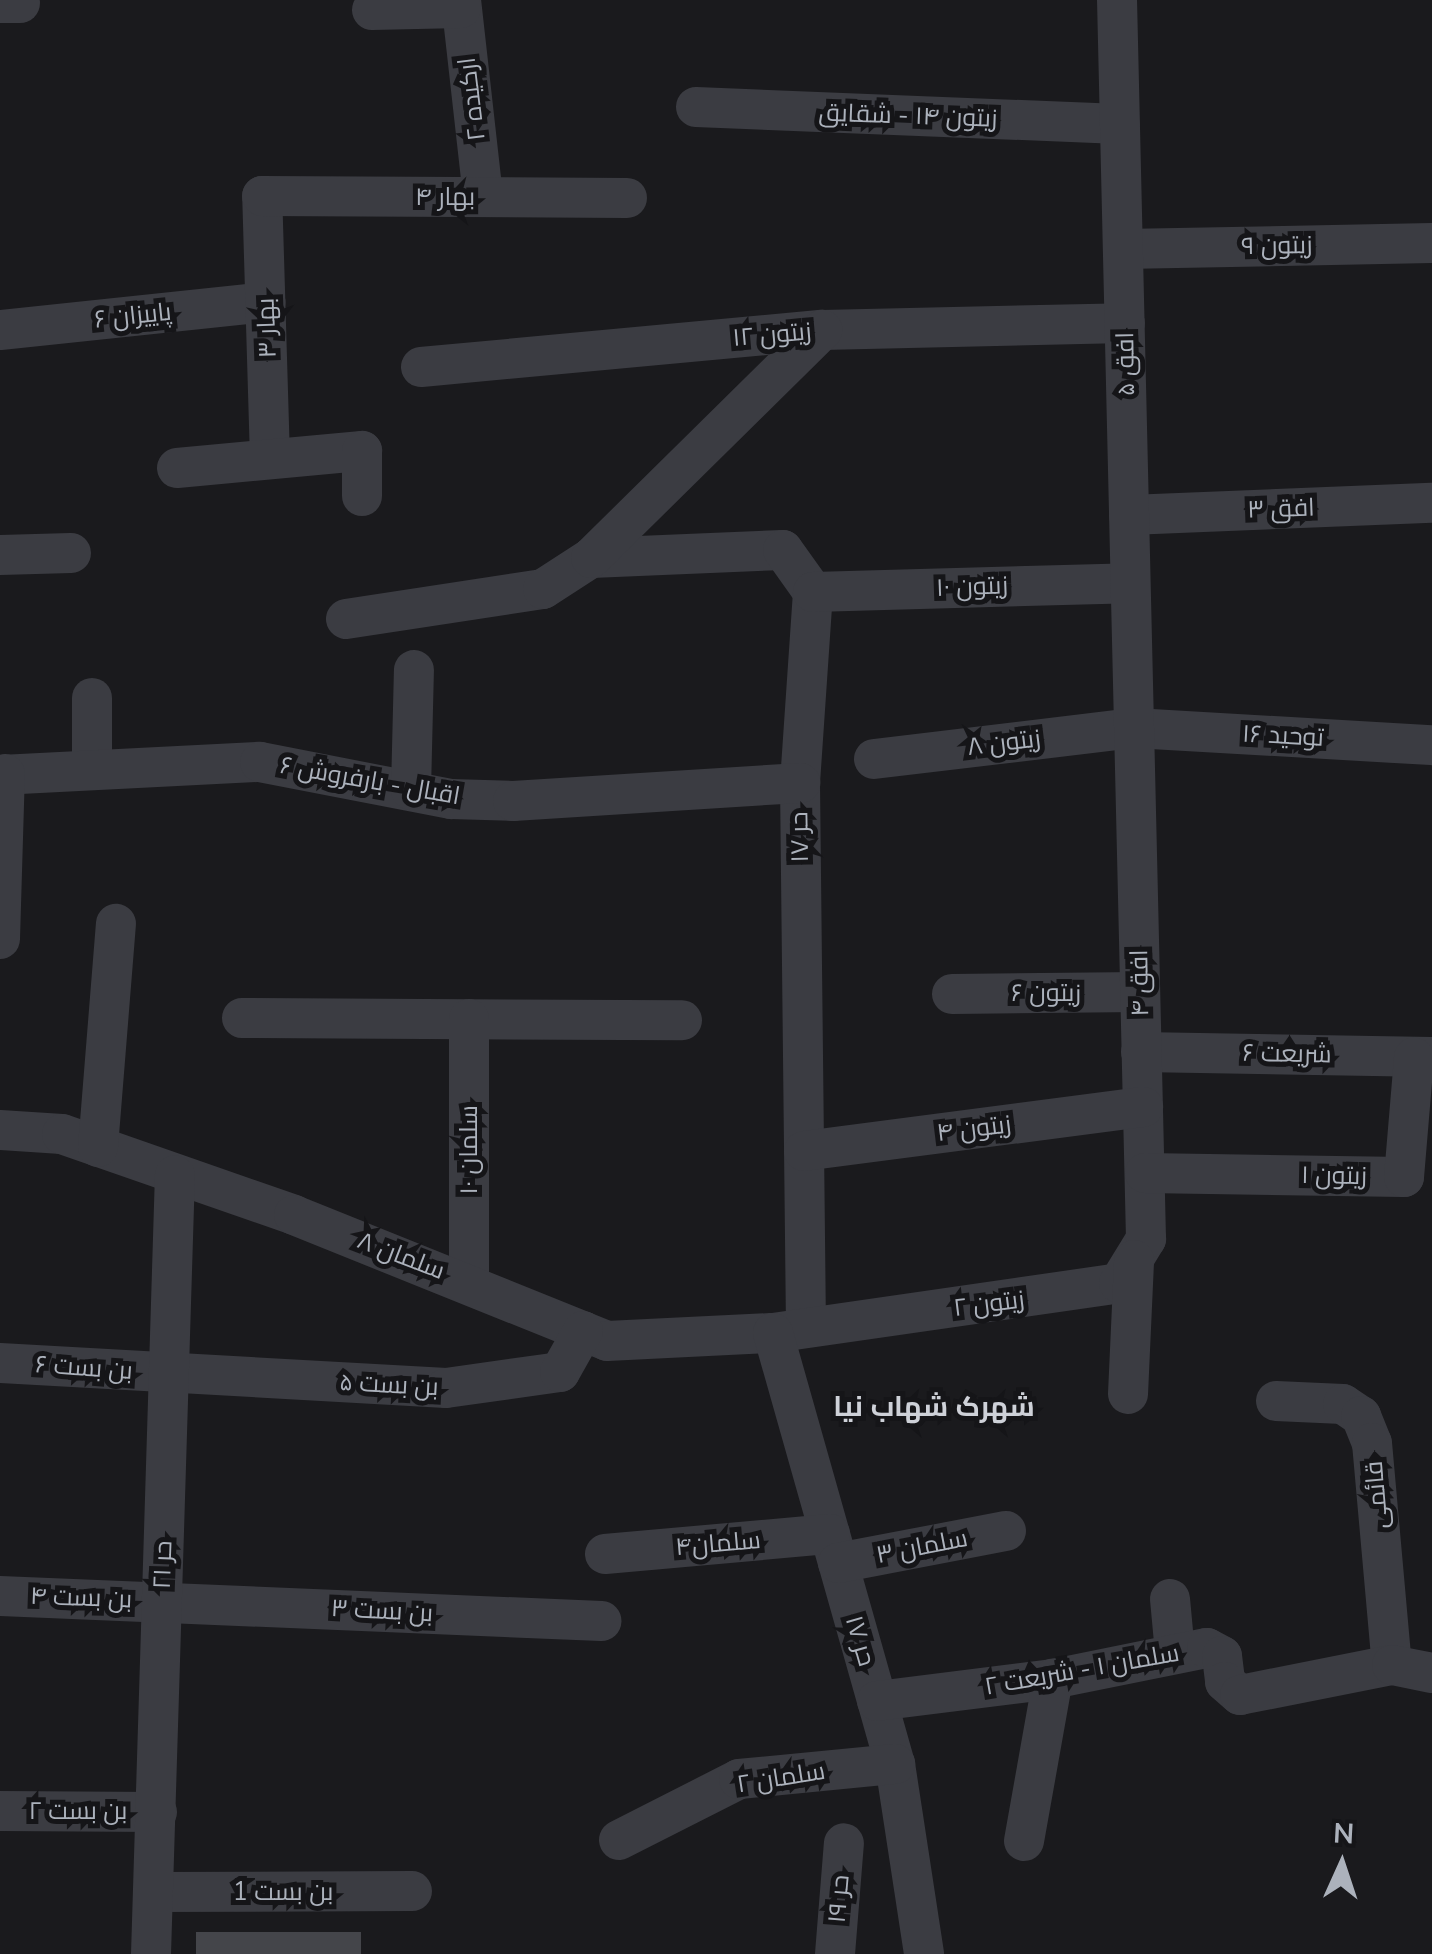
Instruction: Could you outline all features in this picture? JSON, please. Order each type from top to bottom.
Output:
[{"type":"street","name":"افق ۵","points":[[1118,0],[1134,728]]},
{"type":"street","points":[[372,10],[461,4]]},
{"type":"street","name":"ارکیده ۲","points":[[461,4],[484,197]]},
{"type":"street","name":"زیتون ۱۴ - شقایق","points":[[696,107],[1120,124]]},
{"type":"street","name":"بهار ۴","points":[[262,196],[628,198]]},
{"type":"street","name":"بهار ۳","points":[[262,196],[270,459]]},
{"type":"street","name":"زیتون ۹","points":[[1123,249],[1432,244]]},
{"type":"street","name":"پاییزان ۶","points":[[0,330],[266,302]]},
{"type":"street","name":"زیتون ۱۲","points":[[420,368],[822,330],[1125,323]]},
{"type":"street","points":[[346,619],[544,588],[590,558],[822,330]]},
{"type":"street","points":[[177,468],[362,451],[362,496]]},
{"type":"street","name":"افق ۳","points":[[1129,515],[1432,504]]},
{"type":"street","points":[[590,558],[782,550],[813,592]]},
{"type":"street","points":[[0,555],[71,553]]},
{"type":"street","name":"زیتون ۱۰","points":[[813,592],[1130,582]]},
{"type":"street","name":"حر ۱۷","points":[[813,592],[800,783],[804,1151],[790,1330],[834,1549],[895,1764],[924,1954]]},
{"type":"street","points":[[411,790],[414,670]]},
{"type":"street","points":[[92,698],[92,767]]},
{"type":"street","name":"توحید ۱۶","points":[[1134,728],[1432,745]]},
{"type":"street","name":"زیتون ۸","points":[[874,759],[1134,728]]},
{"type":"street","name":"افق ۴","points":[[1128,1394],[1144,1173],[1134,728]]},
{"type":"street","name":"اقبال - بارفروش ۶","points":[[2,775],[92,767],[260,762],[411,790],[512,801],[800,783]]},
{"type":"street","points":[[0,939],[2,775]]},
{"type":"street","points":[[98,1148],[116,924]]},
{"type":"street","name":"زیتون ۶","points":[[952,994],[1140,992]]},
{"type":"street","points":[[242,1018],[682,1020]]},
{"type":"street","name":"سلمان ۱۰","points":[[469,1018],[469,1282]]},
{"type":"street","name":"شریعت ۶","points":[[1142,1052],[1423,1057]]},
{"type":"street","name":"زیتون ۱","points":[[1144,1173],[1404,1177],[1423,1057]]},
{"type":"street","name":"زیتون ۴","points":[[804,1151],[1143,1107]]},
{"type":"street","name":"سلمان ۸","points":[[0,1130],[62,1134],[469,1282],[606,1341],[790,1330]]},
{"type":"street","name":"حر ۲۱","points":[[151,1954],[175,1176]]},
{"type":"street","name":"زیتون ۲","points":[[790,1330],[1120,1284],[1140,1250]]},
{"type":"street","name":"بن بست ۵","points":[[169,1374],[446,1388],[514,1382],[560,1372],[583,1331]]},
{"type":"street","name":"بن بست ۶","points":[[0,1362],[169,1374]]},
{"type":"street","name":"قائمی","points":[[1276,1401],[1343,1404],[1361,1416],[1372,1443],[1392,1665]]},
{"type":"street","name":"سلمان ۳","points":[[834,1549],[1006,1531]]},
{"type":"street","name":"سلمان۴","points":[[605,1554],[834,1549]]},
{"type":"street","name":"بن بست ۴","points":[[0,1596],[162,1601]]},
{"type":"street","points":[[1170,1599],[1175,1653]]},
{"type":"street","name":"بن بست ۳","points":[[162,1601],[601,1621]]},
{"type":"street","name":"سلمان ۱ - شریعت ۲","points":[[878,1701],[1053,1679],[1207,1648],[1222,1656],[1225,1682],[1240,1695],[1392,1665],[1432,1673]]},
{"type":"street","points":[[1024,1841],[1053,1679]]},
{"type":"street","name":"سلمان ۲","points":[[619,1840],[739,1779],[895,1764]]},
{"type":"street","name":"بن بست ۲","points":[[0,1811],[157,1812]]},
{"type":"street","name":"حر ۱۹","points":[[835,1954],[844,1844]]},
{"type":"street","name":"بن بست 1","points":[[153,1892],[412,1891]]},
{"type":"building","points":[[196,1932],[361,1932],[361,1954],[196,1954]]},
{"type":"district","name":"شهرک شهاب نیا","points":[[934,1407]]}]
